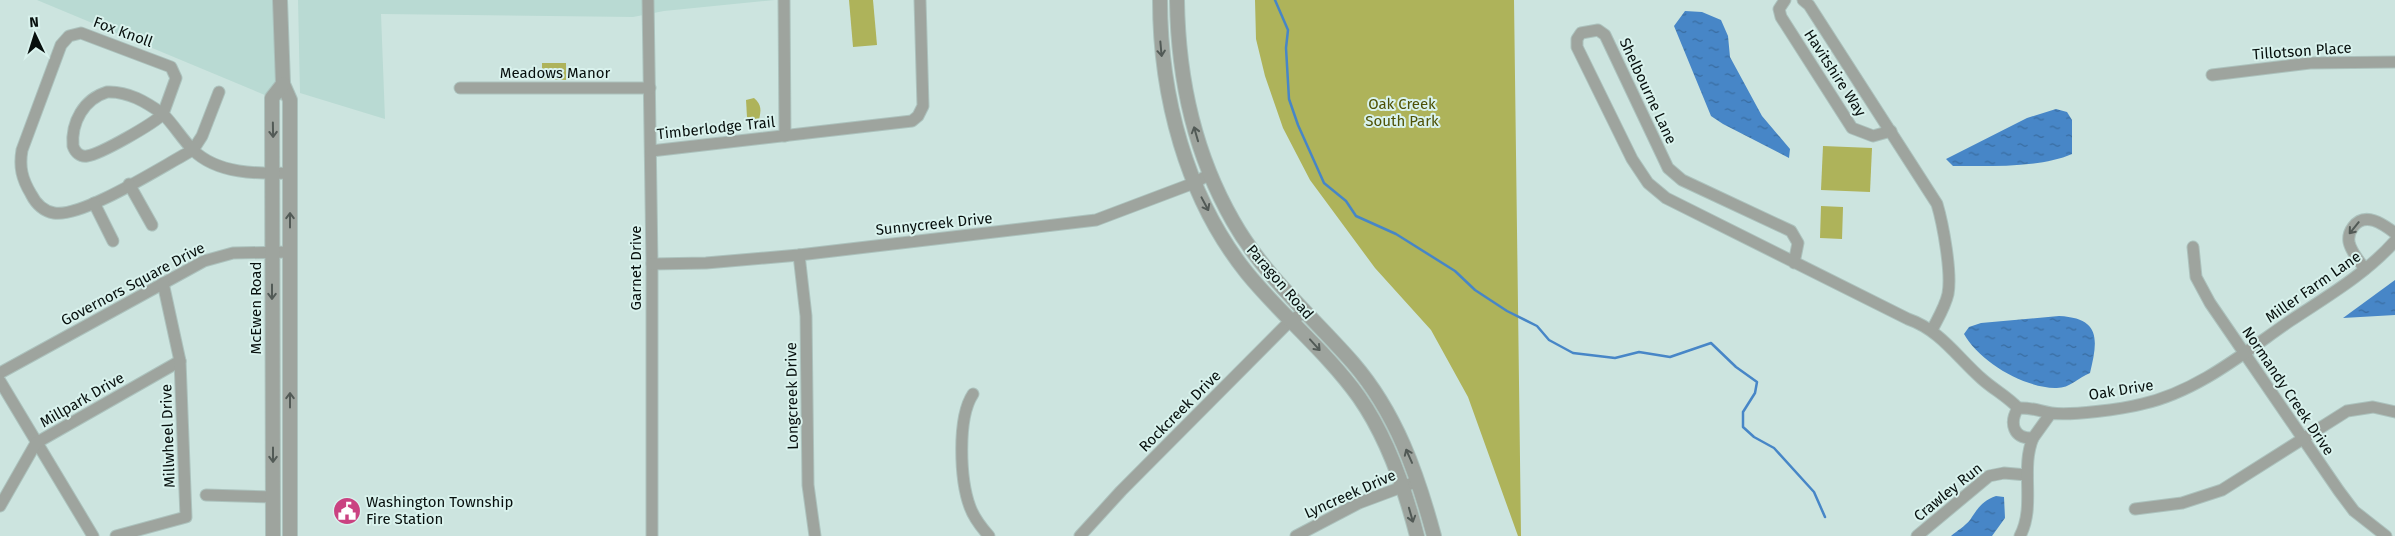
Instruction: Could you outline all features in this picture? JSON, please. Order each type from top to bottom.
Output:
[{"type":"street","name":"McEwen Road","points":[[280,0],[283,84],[290,100],[290,536]]},
{"type":"street","name":"Garnet Drive","points":[[648,0],[652,264],[652,536]]},
{"type":"street","name":"Timberlodge Trail","points":[[784,0],[785,136]]},
{"type":"street","name":"Timberlodge Trail","points":[[651,150],[906,124],[918,116],[923,106],[920,0]]},
{"type":"street","name":"Paragon Road","points":[[1160,0],[1161,50],[1165,79],[1181,144],[1194,183],[1246,273],[1311,341],[1358,397],[1385,445],[1417,536]]},
{"type":"street","name":"Paragon Road","points":[[1177,0],[1178,35],[1184,89],[1202,156],[1210,174],[1234,222],[1275,282],[1354,364],[1393,421],[1418,481],[1434,536]]},
{"type":"street","name":"Havitshire Way","points":[[1784,0],[1779,9],[1781,17],[1852,128],[1873,136],[1891,131]]},
{"type":"street","name":"Havitshire Way","points":[[1803,0],[1810,5],[1928,188],[1942,221],[1948,291],[1941,313],[1932,330]]},
{"type":"street","name":"Shelbourne Lane","points":[[1794,263],[1798,243],[1791,231],[1682,180],[1668,168],[1605,35],[1598,30],[1581,33],[1577,39],[1577,47],[1632,159],[1648,183],[1666,198],[1794,263],[1932,330],[1979,377],[2018,408]]},
{"type":"street","name":"Fox Knoll","points":[[163,114],[176,78],[171,67],[85,34],[75,34],[64,40],[22,150],[21,172],[35,202],[46,211],[53,213],[73,212],[94,203],[193,150]]},
{"type":"street","name":"Tillotson Place","points":[[2212,75],[2310,63],[2395,62]]},
{"type":"street","name":"McEwen Road","points":[[273,536],[272,253],[274,174],[272,98],[283,84]]},
{"type":"street","name":"Meadows Manor","points":[[460,88],[650,88]]},
{"type":"street","points":[[163,114],[156,120],[91,155],[82,155],[74,150],[72,139],[78,118],[89,101],[107,92],[139,99],[163,114],[193,150],[203,158],[228,168],[274,174],[290,173]]},
{"type":"street","points":[[193,150],[202,136],[219,92]]},
{"type":"street","name":"Sunnycreek Drive","points":[[652,264],[706,263],[799,255],[1096,220],[1194,183],[1210,174]]},
{"type":"street","points":[[130,184],[152,225]]},
{"type":"street","points":[[94,203],[113,241]]},
{"type":"street","points":[[2365,269],[2352,251],[2348,240],[2355,224],[2366,219],[2373,219],[2395,233]]},
{"type":"street","name":"Miller Farm Lane","points":[[2244,353],[2365,269],[2395,241]]},
{"type":"street","name":"Normandy Creek Drive","points":[[2193,247],[2195,271],[2199,286],[2302,438],[2354,510],[2386,536]]},
{"type":"street","name":"Governors Square Drive","points":[[0,373],[204,261],[220,255],[290,252]]},
{"type":"street","name":"Longcreek Drive","points":[[799,255],[806,316],[808,492],[815,536]]},
{"type":"street","name":"Millwheel Drive","points":[[116,536],[186,518],[180,361],[163,283]]},
{"type":"street","name":"Rockcreek Drive","points":[[1080,536],[1121,491],[1290,321],[1305,312]]},
{"type":"street","name":"Oak Drive","points":[[2018,408],[2034,407],[2052,413],[2122,408],[2153,401],[2204,378],[2244,353]]},
{"type":"street","name":"Millpark Drive","points":[[0,506],[36,444],[180,361]]},
{"type":"street","points":[[0,381],[36,444],[93,536]]},
{"type":"street","points":[[973,394],[965,410],[964,480],[970,508],[989,536]]},
{"type":"street","points":[[2135,509],[2182,503],[2222,490],[2347,411],[2373,407],[2395,412]]},
{"type":"street","points":[[2018,408],[2013,418],[2013,428],[2020,436],[2033,438]]},
{"type":"street","points":[[2020,536],[2028,513],[2028,475],[2033,438],[2052,413]]},
{"type":"street","name":"Crawley Run","points":[[1917,536],[1990,476],[2004,473],[2028,475]]},
{"type":"street","name":"Lyncreek Drive","points":[[1296,536],[1339,512],[1418,481]]},
{"type":"street","points":[[206,495],[273,497]]},
{"type":"shaded area","points":[[37,0],[280,0],[283,84],[272,98]]},
{"type":"shaded area","points":[[298,0],[775,0],[664,11],[633,17],[381,14],[385,119],[300,93]]},
{"type":"green space","points":[[849,0],[873,0],[877,45],[853,47]]},
{"type":"green space","name":"Oak Creek South Park","points":[[1255,0],[1514,0],[1521,536],[1518,536],[1468,397],[1431,330],[1375,268],[1310,180],[1283,128],[1265,76],[1256,39]]},
{"type":"green space","points":[[542,63],[566,63],[566,80],[542,79]]},
{"type":"green space","points":[[754,98],[760,105],[760,113],[759,120],[752,121],[747,117],[746,100]]},
{"type":"green space","points":[[1823,146],[1872,148],[1870,192],[1821,190]]},
{"type":"green space","points":[[1821,206],[1843,207],[1842,239],[1820,238]]},
{"type":"water","points":[[1685,11],[1702,12],[1721,20],[1728,36],[1730,57],[1762,116],[1790,149],[1789,158],[1711,116],[1674,26]]},
{"type":"water","points":[[2056,109],[2067,112],[2072,120],[2072,154],[2045,162],[1998,166],[1953,166],[1946,159],[2027,118]]},
{"type":"water","points":[[2395,280],[2395,315],[2343,318]]},
{"type":"water","points":[[2059,316],[2083,321],[2089,326],[2095,341],[2090,373],[2060,388],[2029,383],[2003,371],[1980,354],[1964,334],[1969,327],[1981,323]]},
{"type":"water","points":[[1996,496],[2004,497],[2005,518],[1992,536],[1951,536],[1968,522],[1978,508]]},
{"type":"waterway","points":[[1275,0],[1288,30],[1286,48],[1289,99],[1298,125],[1324,183],[1346,201],[1356,216],[1396,234],[1455,271],[1475,290],[1507,311],[1537,326],[1549,340],[1573,353],[1615,358],[1639,352],[1670,357],[1711,343],[1736,367],[1757,382],[1755,393],[1743,412],[1743,427],[1754,437],[1774,448],[1814,492],[1825,517]]},
{"type":"place","name":"Washington Township Fire Station","points":[[347,511]]}]
